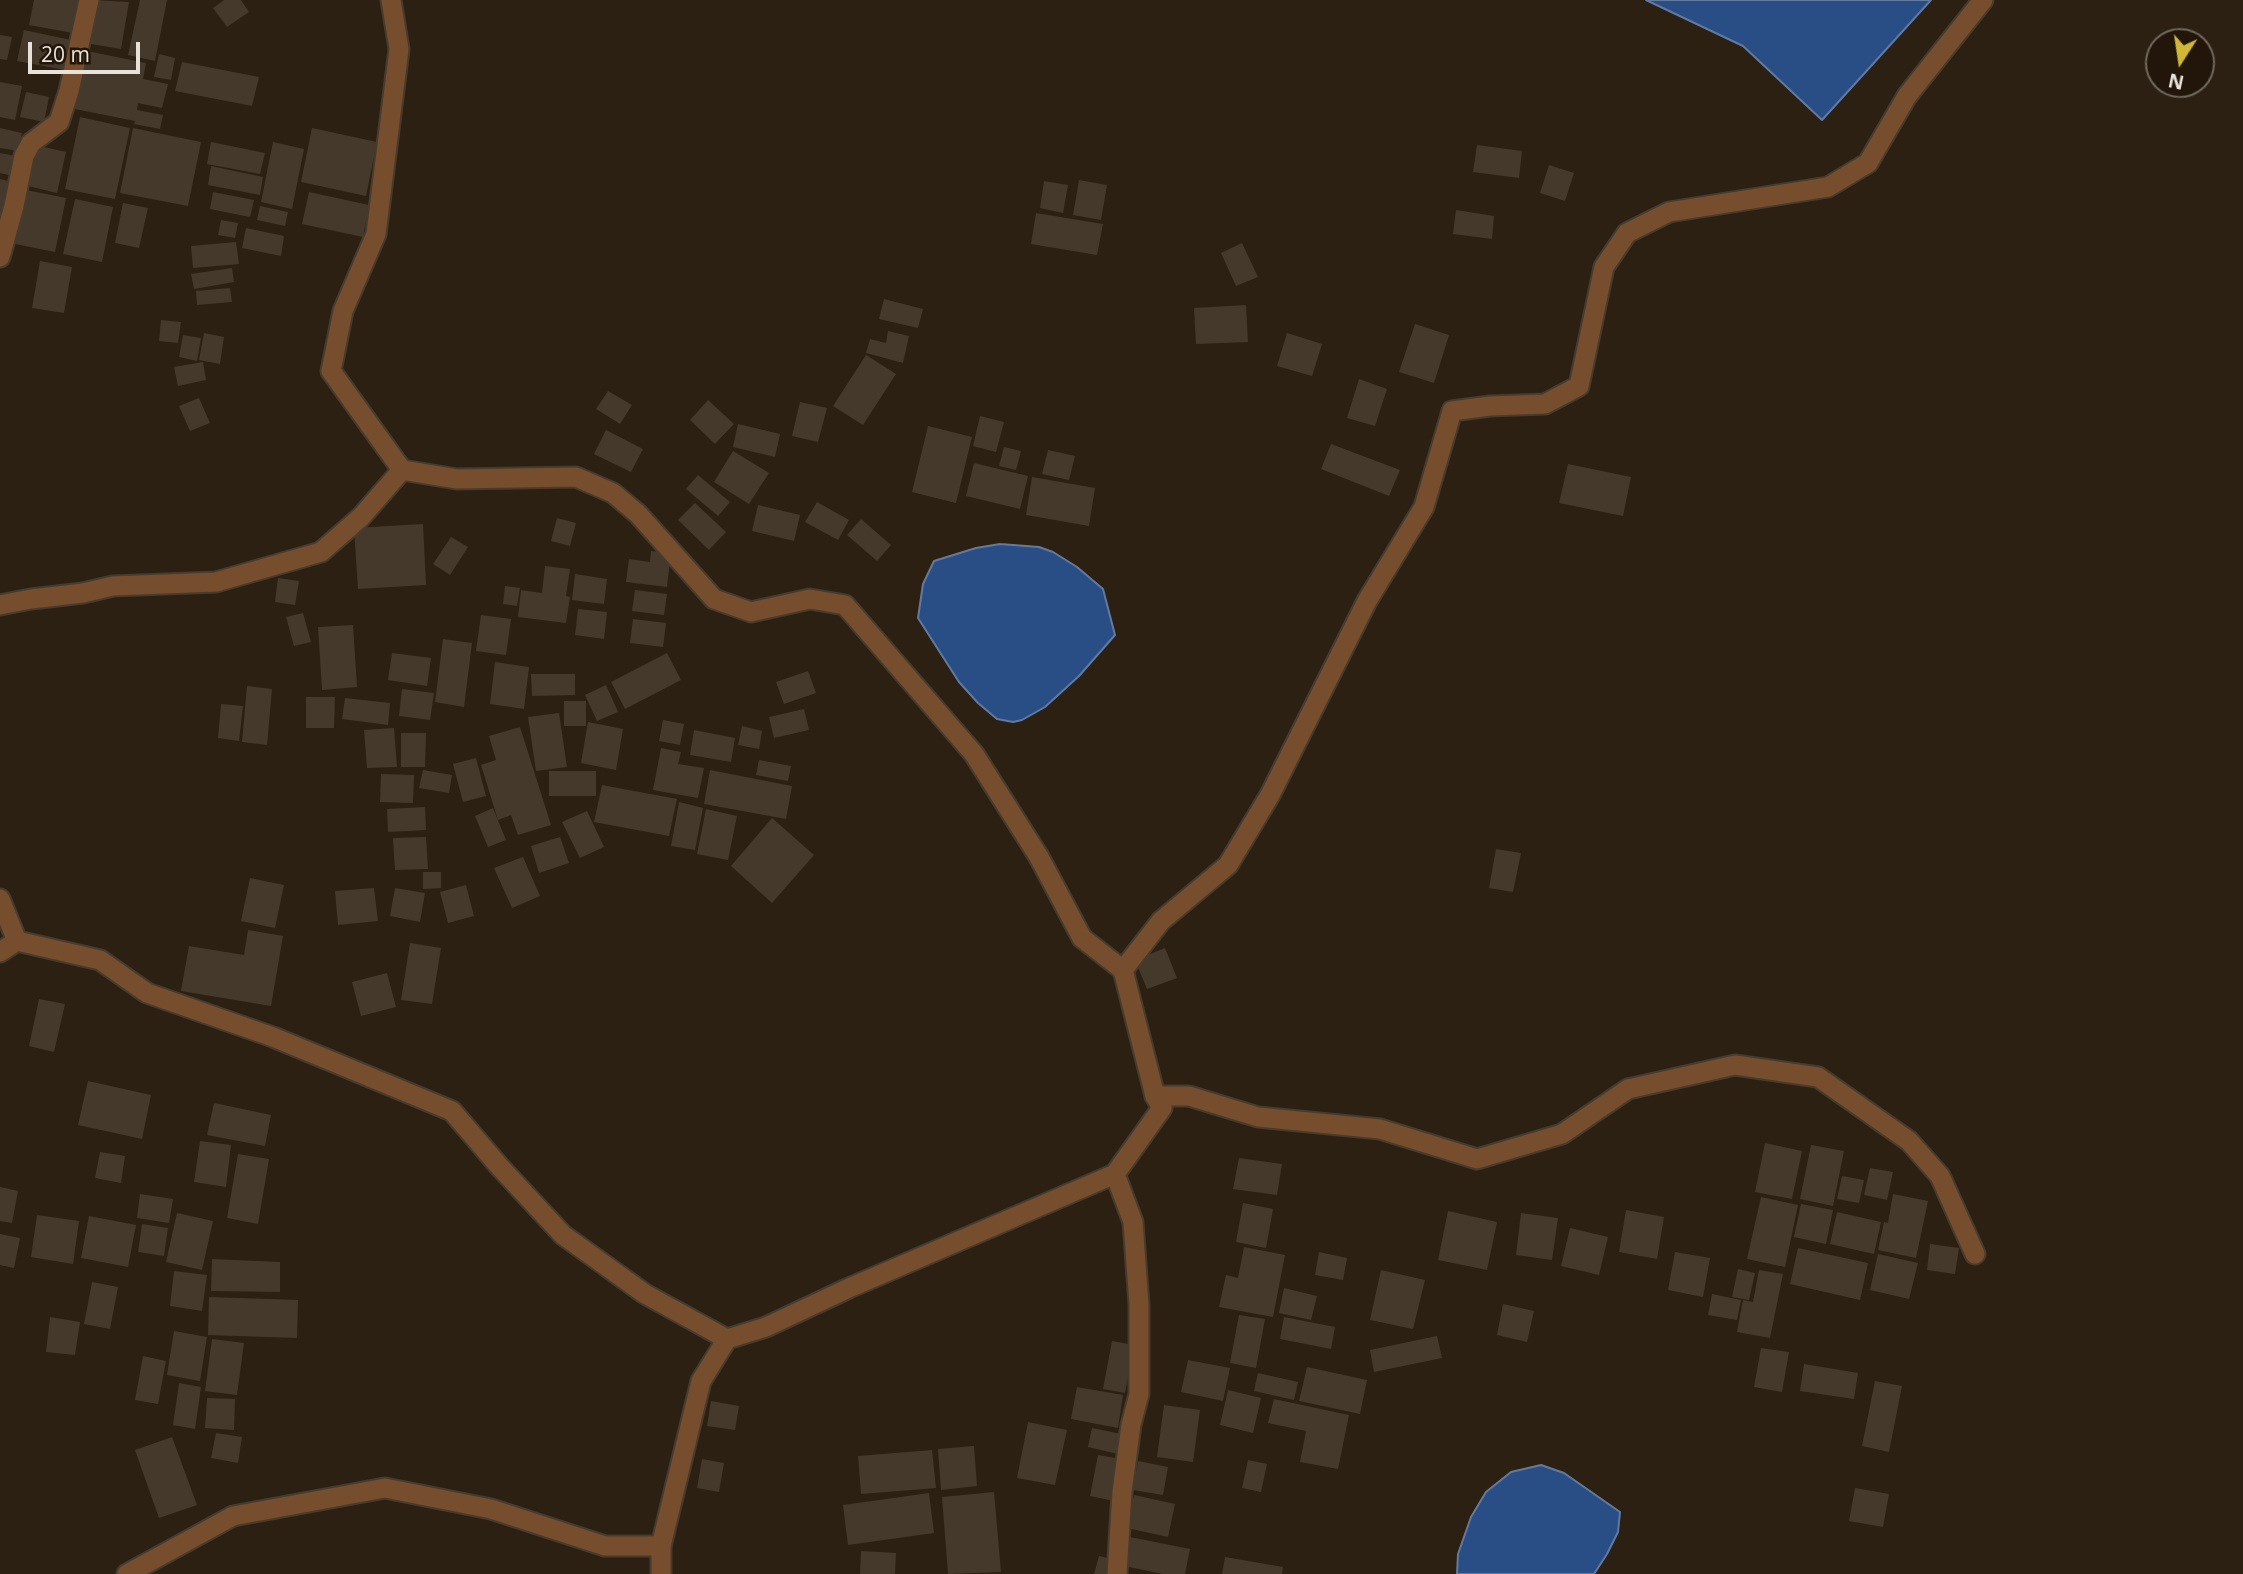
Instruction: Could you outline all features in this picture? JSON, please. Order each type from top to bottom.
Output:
[{"type":"street","points":[[0,257],[24,156],[31,143],[59,122],[69,91],[89,0]]},
{"type":"street","points":[[391,0],[399,49],[376,234],[343,311],[331,371],[402,470],[457,479],[576,477],[613,493],[638,514],[714,599],[751,612],[810,599],[845,605],[974,754],[1039,857],[1082,938],[1123,970],[1155,1096],[1162,1108],[1115,1174],[849,1288],[766,1327],[727,1339],[701,1381],[661,1546],[661,1574]]},
{"type":"street","points":[[1123,970],[1161,920],[1228,865],[1270,795],[1367,601],[1424,507],[1452,411],[1490,406],[1545,404],[1579,386],[1604,267],[1627,233],[1669,212],[1828,187],[1868,163],[1907,96],[1983,0]]},
{"type":"street","points":[[0,605],[113,586],[216,582],[321,552],[360,517],[402,470]]},
{"type":"street","points":[[0,899],[8,947],[100,960],[147,993],[273,1037],[452,1111],[563,1235],[645,1294],[727,1339]]},
{"type":"street","points":[[1155,1096],[1189,1096],[1258,1117],[1380,1129],[1477,1159],[1562,1134],[1628,1089],[1735,1065],[1818,1077],[1909,1141],[1940,1176],[1975,1254]]},
{"type":"street","points":[[1115,1174],[1133,1222],[1139,1305],[1139,1394],[1131,1425],[1122,1492],[1117,1574]]},
{"type":"street","points":[[127,1574],[233,1516],[385,1488],[491,1509],[605,1546],[661,1546]]},
{"type":"water","points":[[1646,0],[1931,0],[1822,120],[1743,46]]},
{"type":"water","points":[[1000,544],[1039,547],[1077,567],[1103,589],[1115,635],[1079,676],[1045,707],[1013,722],[997,719],[978,703],[959,682],[918,618],[923,584],[934,561],[976,548]]},
{"type":"water","points":[[1541,1465],[1564,1473],[1620,1512],[1618,1532],[1594,1574],[1457,1574],[1458,1554],[1471,1517],[1486,1492],[1511,1472]]},
{"type":"building","points":[[34,0],[80,0],[73,33],[29,25]]},
{"type":"building","points":[[92,0],[129,2],[121,49],[85,43]]},
{"type":"building","points":[[140,0],[167,0],[155,61],[128,55]]},
{"type":"building","points":[[224,0],[241,0],[249,12],[227,27],[213,8]]},
{"type":"building","points":[[24,30],[71,40],[65,70],[17,61]]},
{"type":"building","points":[[0,35],[12,37],[7,60],[0,59]]},
{"type":"building","points":[[82,50],[146,63],[143,79],[168,84],[162,108],[138,103],[137,110],[163,115],[160,129],[134,124],[135,121],[70,108]]},
{"type":"building","points":[[159,54],[175,58],[171,80],[154,77]]},
{"type":"building","points":[[182,62],[259,77],[252,106],[175,91]]},
{"type":"building","points":[[0,82],[22,86],[15,120],[0,117]]},
{"type":"building","points":[[26,92],[49,97],[44,122],[20,117]]},
{"type":"building","points":[[80,117],[130,128],[115,199],[65,189]]},
{"type":"building","points":[[0,128],[22,133],[18,151],[0,148]]},
{"type":"building","points":[[133,128],[201,142],[188,206],[120,193]]},
{"type":"building","points":[[312,128],[377,142],[366,196],[301,182]]},
{"type":"building","points":[[211,142],[265,153],[260,174],[207,164]]},
{"type":"building","points":[[273,142],[304,149],[292,209],[261,202]]},
{"type":"building","points":[[36,145],[66,152],[57,193],[28,186]]},
{"type":"building","points":[[1477,145],[1522,151],[1519,178],[1473,172]]},
{"type":"building","points":[[0,153],[21,157],[17,177],[0,173]]},
{"type":"building","points":[[1549,165],[1574,173],[1565,201],[1540,193]]},
{"type":"building","points":[[211,166],[263,177],[260,195],[208,185]]},
{"type":"building","points":[[0,179],[12,182],[2,221],[0,220]]},
{"type":"building","points":[[1079,180],[1107,185],[1101,220],[1073,215]]},
{"type":"building","points":[[1044,181],[1068,185],[1063,213],[1040,208]]},
{"type":"building","points":[[21,189],[66,198],[55,252],[10,243]]},
{"type":"building","points":[[213,192],[254,200],[250,217],[210,209]]},
{"type":"building","points":[[309,192],[369,205],[363,237],[302,224]]},
{"type":"building","points":[[75,199],[113,207],[102,262],[63,254]]},
{"type":"building","points":[[123,203],[148,208],[139,248],[115,243]]},
{"type":"building","points":[[260,206],[288,212],[285,226],[257,220]]},
{"type":"building","points":[[1456,210],[1494,216],[1492,239],[1453,234]]},
{"type":"building","points":[[1036,213],[1103,224],[1097,255],[1031,244]]},
{"type":"building","points":[[221,220],[238,223],[235,238],[218,235]]},
{"type":"building","points":[[246,228],[284,236],[281,256],[242,248]]},
{"type":"building","points":[[236,242],[239,264],[193,268],[191,246]]},
{"type":"building","points":[[1242,243],[1258,277],[1236,286],[1221,253]]},
{"type":"building","points":[[40,261],[72,267],[64,313],[32,308]]},
{"type":"building","points":[[232,268],[234,282],[194,289],[191,274]]},
{"type":"building","points":[[230,288],[232,302],[197,305],[196,291]]},
{"type":"building","points":[[884,299],[923,309],[918,328],[879,319]]},
{"type":"building","points":[[1246,305],[1248,342],[1196,344],[1194,308]]},
{"type":"building","points":[[161,320],[181,322],[178,343],[159,341]]},
{"type":"building","points":[[1415,324],[1449,335],[1434,383],[1399,372]]},
{"type":"building","points":[[888,331],[909,336],[903,363],[866,353],[870,339],[886,343]]},
{"type":"building","points":[[204,333],[224,337],[220,364],[199,360]]},
{"type":"building","points":[[1287,333],[1322,344],[1312,376],[1277,366]]},
{"type":"building","points":[[183,335],[201,338],[197,361],[179,357]]},
{"type":"building","points":[[866,355],[896,374],[863,425],[833,406]]},
{"type":"building","points":[[203,362],[206,380],[178,386],[174,367]]},
{"type":"building","points":[[1359,379],[1387,389],[1375,426],[1347,418]]},
{"type":"building","points":[[608,391],[632,405],[620,424],[596,409]]},
{"type":"building","points":[[199,398],[210,423],[190,431],[179,406]]},
{"type":"building","points":[[708,400],[734,424],[715,444],[690,420]]},
{"type":"building","points":[[800,402],[827,408],[818,442],[792,436]]},
{"type":"building","points":[[980,416],[1004,422],[996,452],[973,446]]},
{"type":"building","points":[[738,424],[780,434],[775,457],[733,447]]},
{"type":"building","points":[[928,426],[972,437],[956,503],[912,492]]},
{"type":"building","points":[[606,430],[643,449],[631,472],[594,454]]},
{"type":"building","points":[[1331,444],[1400,470],[1389,496],[1321,469]]},
{"type":"building","points":[[1004,447],[1021,451],[1016,470],[999,466]]},
{"type":"building","points":[[1048,450],[1075,456],[1069,480],[1042,474]]},
{"type":"building","points":[[733,451],[769,473],[749,504],[714,482]]},
{"type":"building","points":[[974,463],[1028,476],[1020,509],[966,496]]},
{"type":"building","points":[[1568,464],[1631,477],[1623,516],[1559,503]]},
{"type":"building","points":[[698,475],[730,502],[718,516],[686,489]]},
{"type":"building","points":[[1032,477],[1095,488],[1089,526],[1026,515]]},
{"type":"building","points":[[817,502],[849,520],[838,540],[805,522]]},
{"type":"building","points":[[695,503],[726,532],[709,550],[678,520]]},
{"type":"building","points":[[758,505],[800,515],[794,541],[752,531]]},
{"type":"building","points":[[557,518],[576,523],[570,546],[551,541]]},
{"type":"building","points":[[861,519],[891,545],[877,561],[847,535]]},
{"type":"building","points":[[423,524],[426,585],[358,589],[354,528]]},
{"type":"building","points":[[451,537],[468,547],[450,575],[433,564]]},
{"type":"building","points":[[651,551],[671,553],[667,587],[626,582],[629,559],[650,562]]},
{"type":"building","points":[[545,566],[570,569],[566,623],[518,617],[521,590],[542,593]]},
{"type":"building","points":[[575,574],[607,579],[604,604],[572,600]]},
{"type":"building","points":[[278,578],[299,581],[295,605],[275,602]]},
{"type":"building","points":[[505,586],[520,588],[517,606],[503,604]]},
{"type":"building","points":[[635,590],[667,594],[664,615],[632,611]]},
{"type":"building","points":[[578,609],[607,612],[604,639],[575,635]]},
{"type":"building","points":[[303,613],[311,642],[294,646],[286,617]]},
{"type":"building","points":[[481,615],[511,619],[506,655],[476,651]]},
{"type":"building","points":[[633,619],[666,623],[663,647],[630,643]]},
{"type":"building","points":[[353,625],[357,687],[322,690],[318,627]]},
{"type":"building","points":[[443,639],[472,643],[464,707],[435,702]]},
{"type":"building","points":[[392,653],[431,658],[427,686],[388,680]]},
{"type":"building","points":[[667,653],[681,680],[625,709],[611,682]]},
{"type":"building","points":[[495,662],[529,667],[524,709],[490,704]]},
{"type":"building","points":[[808,671],[816,693],[784,704],[776,682]]},
{"type":"building","points":[[531,674],[575,674],[575,695],[532,696]]},
{"type":"building","points":[[606,685],[618,712],[597,721],[585,695]]},
{"type":"building","points":[[247,686],[272,689],[267,745],[242,742]]},
{"type":"building","points":[[402,689],[434,693],[430,720],[399,716]]},
{"type":"building","points":[[306,697],[335,697],[334,728],[306,728]]},
{"type":"building","points":[[345,698],[390,703],[388,725],[342,719]]},
{"type":"building","points":[[564,701],[586,701],[586,726],[564,726]]},
{"type":"building","points":[[221,704],[243,706],[239,741],[218,738]]},
{"type":"building","points":[[804,709],[809,730],[774,738],[769,717]]},
{"type":"building","points":[[559,713],[567,767],[536,771],[528,717]]},
{"type":"building","points":[[663,720],[684,724],[680,745],[659,741]]},
{"type":"building","points":[[588,722],[623,729],[616,770],[581,763]]},
{"type":"building","points":[[742,726],[762,731],[759,749],[738,745]]},
{"type":"building","points":[[520,727],[551,825],[518,835],[511,815],[498,820],[481,765],[496,760],[489,736]]},
{"type":"building","points":[[394,728],[397,767],[367,768],[364,730]]},
{"type":"building","points":[[694,730],[735,738],[731,762],[690,755]]},
{"type":"building","points":[[401,733],[426,733],[425,767],[401,767]]},
{"type":"building","points":[[661,748],[681,752],[678,764],[704,768],[698,798],[653,790]]},
{"type":"building","points":[[476,758],[486,796],[463,802],[453,764]]},
{"type":"building","points":[[759,760],[791,766],[788,781],[756,775]]},
{"type":"building","points":[[423,770],[452,775],[449,793],[419,788]]},
{"type":"building","points":[[710,770],[792,786],[786,819],[704,804]]},
{"type":"building","points":[[549,771],[596,771],[596,796],[549,796]]},
{"type":"building","points":[[381,774],[414,775],[413,803],[380,802]]},
{"type":"building","points":[[602,785],[677,799],[669,836],[594,822]]},
{"type":"building","points":[[679,802],[703,808],[695,850],[671,846]]},
{"type":"building","points":[[425,807],[426,830],[388,832],[387,809]]},
{"type":"building","points":[[493,808],[506,840],[488,847],[475,816]]},
{"type":"building","points":[[706,809],[737,816],[728,860],[697,854]]},
{"type":"building","points":[[587,811],[604,847],[580,858],[562,822]]},
{"type":"building","points":[[772,818],[814,855],[772,903],[731,866]]},
{"type":"building","points":[[426,837],[428,869],[395,870],[393,838]]},
{"type":"building","points":[[560,837],[569,863],[539,873],[531,846]]},
{"type":"building","points":[[1496,849],[1521,853],[1513,892],[1489,888]]},
{"type":"building","points":[[523,857],[540,896],[512,908],[494,868]]},
{"type":"building","points":[[423,872],[441,872],[441,888],[423,889]]},
{"type":"building","points":[[250,878],[284,885],[275,928],[241,921]]},
{"type":"building","points":[[466,885],[474,916],[448,923],[440,892]]},
{"type":"building","points":[[374,888],[378,921],[338,925],[335,891]]},
{"type":"building","points":[[395,888],[425,893],[420,922],[390,916]]},
{"type":"building","points":[[248,930],[283,936],[271,1006],[181,991],[189,946],[244,955]]},
{"type":"building","points":[[410,943],[441,948],[432,1004],[401,1000]]},
{"type":"building","points":[[1165,948],[1177,978],[1147,989],[1135,960]]},
{"type":"building","points":[[387,973],[396,1007],[361,1016],[352,982]]},
{"type":"building","points":[[39,999],[65,1004],[54,1052],[29,1046]]},
{"type":"building","points":[[88,1081],[151,1095],[142,1139],[78,1125]]},
{"type":"building","points":[[214,1103],[271,1115],[265,1146],[207,1135]]},
{"type":"building","points":[[200,1141],[231,1145],[226,1187],[194,1182]]},
{"type":"building","points":[[1765,1143],[1802,1151],[1792,1199],[1755,1192]]},
{"type":"building","points":[[1811,1145],[1844,1151],[1833,1206],[1800,1199]]},
{"type":"building","points":[[100,1152],[125,1156],[121,1183],[95,1178]]},
{"type":"building","points":[[238,1154],[269,1159],[258,1224],[227,1218]]},
{"type":"building","points":[[1239,1158],[1282,1164],[1277,1195],[1233,1189]]},
{"type":"building","points":[[1870,1168],[1893,1172],[1887,1200],[1864,1195]]},
{"type":"building","points":[[1842,1176],[1864,1180],[1859,1203],[1837,1199]]},
{"type":"building","points":[[0,1187],[18,1191],[12,1223],[0,1221]]},
{"type":"building","points":[[140,1194],[173,1199],[169,1223],[137,1218]]},
{"type":"building","points":[[1893,1194],[1928,1201],[1916,1258],[1878,1250],[1884,1222],[1888,1223]]},
{"type":"building","points":[[1761,1197],[1798,1205],[1785,1267],[1747,1259]]},
{"type":"building","points":[[1243,1203],[1273,1209],[1266,1248],[1236,1242]]},
{"type":"building","points":[[1801,1204],[1833,1210],[1826,1244],[1794,1237]]},
{"type":"building","points":[[1626,1210],[1664,1217],[1657,1259],[1619,1252]]},
{"type":"building","points":[[1448,1211],[1497,1222],[1487,1270],[1438,1260]]},
{"type":"building","points":[[1837,1212],[1881,1222],[1874,1254],[1830,1244]]},
{"type":"building","points":[[177,1213],[213,1221],[202,1270],[166,1262]]},
{"type":"building","points":[[1521,1213],[1558,1218],[1552,1260],[1516,1255]]},
{"type":"building","points":[[37,1215],[79,1221],[73,1264],[31,1257]]},
{"type":"building","points":[[89,1216],[136,1225],[128,1267],[81,1258]]},
{"type":"building","points":[[142,1224],[168,1228],[164,1256],[138,1252]]},
{"type":"building","points":[[1570,1228],[1608,1237],[1599,1275],[1561,1266]]},
{"type":"building","points":[[0,1234],[20,1238],[14,1268],[0,1265]]},
{"type":"building","points":[[1930,1244],[1959,1248],[1955,1274],[1927,1270]]},
{"type":"building","points":[[1244,1247],[1285,1255],[1273,1317],[1219,1307],[1226,1275],[1238,1278]]},
{"type":"building","points":[[1798,1248],[1868,1263],[1860,1300],[1790,1284]]},
{"type":"building","points":[[1319,1252],[1347,1258],[1343,1280],[1315,1275]]},
{"type":"building","points":[[1675,1252],[1710,1258],[1703,1297],[1668,1290]]},
{"type":"building","points":[[1878,1254],[1918,1263],[1909,1299],[1870,1290]]},
{"type":"building","points":[[212,1259],[280,1262],[280,1292],[211,1291]]},
{"type":"building","points":[[1738,1269],[1755,1273],[1749,1300],[1732,1297]]},
{"type":"building","points":[[1381,1270],[1425,1280],[1413,1329],[1370,1320]]},
{"type":"building","points":[[1759,1270],[1783,1274],[1770,1338],[1737,1332],[1743,1300],[1753,1302]]},
{"type":"building","points":[[174,1271],[207,1275],[202,1311],[170,1306]]},
{"type":"building","points":[[92,1282],[118,1287],[110,1329],[84,1324]]},
{"type":"building","points":[[1284,1288],[1317,1296],[1311,1320],[1279,1313]]},
{"type":"building","points":[[1712,1294],[1741,1300],[1737,1320],[1708,1315]]},
{"type":"building","points":[[209,1297],[298,1300],[297,1338],[208,1335]]},
{"type":"building","points":[[1503,1304],[1534,1311],[1527,1342],[1497,1335]]},
{"type":"building","points":[[1239,1315],[1265,1319],[1256,1368],[1230,1363]]},
{"type":"building","points":[[50,1317],[80,1322],[75,1355],[46,1352]]},
{"type":"building","points":[[1284,1317],[1335,1327],[1331,1349],[1280,1339]]},
{"type":"building","points":[[174,1331],[207,1337],[200,1381],[167,1375]]},
{"type":"building","points":[[1437,1336],[1442,1358],[1374,1372],[1370,1350]]},
{"type":"building","points":[[212,1339],[244,1343],[237,1395],[205,1391]]},
{"type":"building","points":[[1112,1341],[1134,1345],[1125,1393],[1103,1389]]},
{"type":"building","points":[[1761,1348],[1789,1352],[1782,1392],[1754,1387]]},
{"type":"building","points":[[143,1356],[166,1361],[158,1404],[135,1400]]},
{"type":"building","points":[[1188,1360],[1230,1368],[1223,1401],[1181,1392]]},
{"type":"building","points":[[1804,1364],[1858,1373],[1854,1399],[1800,1391]]},
{"type":"building","points":[[1307,1367],[1367,1380],[1360,1414],[1299,1401]]},
{"type":"building","points":[[1258,1373],[1298,1382],[1294,1400],[1254,1391]]},
{"type":"building","points":[[1875,1381],[1902,1386],[1889,1452],[1862,1446]]},
{"type":"building","points":[[179,1383],[201,1387],[195,1429],[173,1425]]},
{"type":"building","points":[[1077,1387],[1123,1395],[1118,1428],[1071,1419]]},
{"type":"building","points":[[1228,1390],[1261,1398],[1253,1433],[1220,1425]]},
{"type":"building","points":[[207,1398],[235,1399],[234,1430],[205,1428]]},
{"type":"building","points":[[1274,1399],[1349,1415],[1338,1469],[1300,1462],[1306,1431],[1268,1423]]},
{"type":"building","points":[[711,1401],[739,1406],[735,1430],[707,1426]]},
{"type":"building","points":[[1164,1405],[1200,1410],[1193,1462],[1157,1457]]},
{"type":"building","points":[[1028,1422],[1067,1430],[1055,1485],[1017,1478]]},
{"type":"building","points":[[1092,1428],[1126,1435],[1122,1455],[1088,1447]]},
{"type":"building","points":[[216,1433],[242,1437],[238,1463],[211,1458]]},
{"type":"building","points":[[172,1437],[197,1505],[159,1518],[135,1450]]},
{"type":"building","points":[[974,1446],[977,1486],[941,1490],[938,1449]]},
{"type":"building","points":[[932,1450],[936,1488],[861,1494],[858,1456]]},
{"type":"building","points":[[1098,1455],[1121,1459],[1114,1501],[1090,1496]]},
{"type":"building","points":[[702,1459],[724,1463],[719,1492],[697,1488]]},
{"type":"building","points":[[1248,1460],[1267,1464],[1261,1492],[1242,1488]]},
{"type":"building","points":[[1138,1461],[1168,1467],[1163,1495],[1133,1490]]},
{"type":"building","points":[[1855,1488],[1889,1494],[1883,1527],[1849,1521]]},
{"type":"building","points":[[994,1492],[1001,1572],[948,1574],[942,1497]]},
{"type":"building","points":[[929,1493],[934,1533],[848,1545],[843,1505]]},
{"type":"building","points":[[1134,1495],[1175,1504],[1168,1537],[1127,1528]]},
{"type":"building","points":[[1130,1537],[1190,1549],[1185,1574],[1163,1574],[1124,1566]]},
{"type":"building","points":[[861,1551],[896,1553],[895,1574],[860,1574]]},
{"type":"building","points":[[1099,1556],[1116,1560],[1112,1574],[1094,1574]]},
{"type":"building","points":[[1225,1557],[1283,1567],[1282,1574],[1222,1574]]}]
